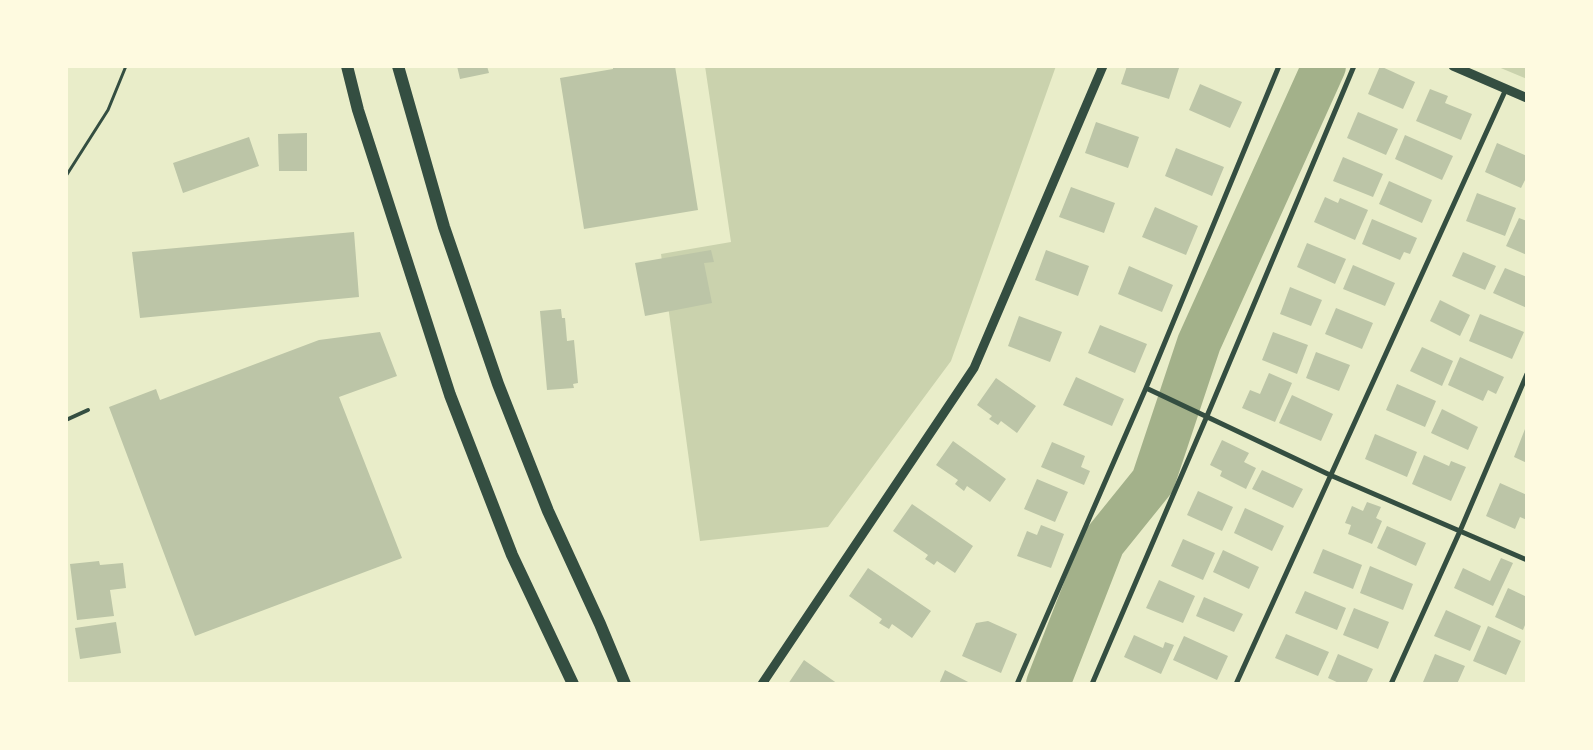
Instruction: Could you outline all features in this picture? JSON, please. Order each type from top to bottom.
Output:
[{"type":"main road","points":[[347,66],[358,110],[450,396],[512,555],[573,684]]},
{"type":"main road","points":[[398,66],[444,227],[498,384],[548,511],[600,624],[625,684]]},
{"type":"street","points":[[762,684],[974,368],[1102,66]]},
{"type":"street","points":[[1017,684],[1146,388],[1279,66]]},
{"type":"street","points":[[1092,684],[1354,66]]},
{"type":"street","points":[[1453,66],[1527,98]]},
{"type":"street","points":[[1236,684],[1506,89]]},
{"type":"street","points":[[1391,684],[1460,531],[1527,374]]},
{"type":"street","points":[[1146,388],[1330,474],[1527,560]]},
{"type":"lane","points":[[66,420],[88,410]]},
{"type":"path","points":[[66,176],[108,110],[126,66]]},
{"type":"green space","points":[[705,66],[1056,66],[951,361],[828,527],[700,541],[661,254],[731,242]]},
{"type":"green space","points":[[1496,66],[1527,66],[1527,79]]},
{"type":"building","points":[[457,66],[487,66],[489,73],[460,79]]},
{"type":"building","points":[[613,66],[675,66],[698,210],[584,229],[560,78],[613,69]]},
{"type":"building","points":[[1127,66],[1172,66],[1179,68],[1169,99],[1121,84]]},
{"type":"building","points":[[1380,66],[1415,82],[1403,109],[1368,94]]},
{"type":"building","points":[[1200,84],[1242,102],[1230,128],[1189,110]]},
{"type":"building","points":[[1430,89],[1448,96],[1445,103],[1472,114],[1461,140],[1416,121]]},
{"type":"building","points":[[1358,112],[1398,129],[1386,155],[1347,138]]},
{"type":"building","points":[[1096,122],[1139,137],[1128,168],[1085,153]]},
{"type":"building","points":[[307,133],[307,171],[279,171],[278,134]]},
{"type":"building","points":[[1405,135],[1453,156],[1442,180],[1395,159]]},
{"type":"building","points":[[249,137],[259,166],[183,193],[173,163]]},
{"type":"building","points":[[1497,143],[1527,156],[1527,176],[1521,188],[1485,172]]},
{"type":"building","points":[[1176,148],[1224,167],[1212,196],[1165,176]]},
{"type":"building","points":[[1343,157],[1383,174],[1373,197],[1333,181]]},
{"type":"building","points":[[1389,181],[1432,200],[1422,223],[1379,204]]},
{"type":"building","points":[[1071,187],[1115,203],[1104,233],[1059,217]]},
{"type":"building","points":[[1477,193],[1516,208],[1505,236],[1466,221]]},
{"type":"building","points":[[1325,197],[1338,203],[1340,198],[1368,210],[1355,240],[1314,222]]},
{"type":"building","points":[[1155,207],[1198,226],[1186,255],[1142,237]]},
{"type":"building","points":[[1519,218],[1527,221],[1527,255],[1506,246]]},
{"type":"building","points":[[1372,219],[1417,238],[1410,254],[1404,252],[1400,260],[1362,244]]},
{"type":"building","points":[[354,232],[359,297],[140,318],[132,252]]},
{"type":"building","points":[[1307,243],[1346,259],[1335,284],[1297,267]]},
{"type":"building","points":[[711,250],[714,262],[704,263],[712,303],[645,316],[635,263]]},
{"type":"building","points":[[1046,250],[1089,266],[1078,296],[1035,280]]},
{"type":"building","points":[[1463,252],[1496,266],[1485,290],[1452,276]]},
{"type":"building","points":[[1353,265],[1395,283],[1385,306],[1343,289]]},
{"type":"building","points":[[1129,266],[1173,285],[1162,312],[1118,294]]},
{"type":"building","points":[[1505,268],[1527,277],[1527,308],[1493,293]]},
{"type":"building","points":[[1290,287],[1322,300],[1311,326],[1280,314]]},
{"type":"building","points":[[1440,300],[1470,315],[1460,336],[1430,321]]},
{"type":"building","points":[[1336,308],[1373,323],[1362,349],[1325,334]]},
{"type":"building","points":[[561,309],[562,318],[565,318],[567,341],[574,340],[578,383],[573,384],[574,388],[547,390],[540,311]]},
{"type":"building","points":[[1480,314],[1524,332],[1512,359],[1469,341]]},
{"type":"building","points":[[1019,316],[1062,332],[1050,362],[1008,346]]},
{"type":"building","points":[[1100,325],[1147,344],[1135,373],[1088,353]]},
{"type":"building","points":[[380,332],[397,376],[339,397],[402,558],[195,636],[109,407],[156,389],[160,400],[319,340]]},
{"type":"building","points":[[1273,332],[1308,345],[1297,374],[1262,360]]},
{"type":"building","points":[[1422,347],[1453,361],[1442,386],[1410,371]]},
{"type":"building","points":[[1316,352],[1350,365],[1339,391],[1306,378]]},
{"type":"building","points":[[1460,357],[1504,377],[1496,394],[1488,390],[1483,401],[1448,385]]},
{"type":"building","points":[[1269,373],[1292,383],[1275,422],[1242,408],[1250,390],[1260,394]]},
{"type":"building","points":[[1076,377],[1124,399],[1112,426],[1063,405]]},
{"type":"building","points":[[996,378],[1036,406],[1017,433],[1001,421],[998,425],[989,419],[992,416],[977,405]]},
{"type":"building","points":[[1397,384],[1436,401],[1425,427],[1386,410]]},
{"type":"building","points":[[1292,395],[1333,414],[1321,441],[1279,423]]},
{"type":"building","points":[[1442,409],[1478,427],[1468,450],[1431,433]]},
{"type":"building","points":[[1525,429],[1527,430],[1527,463],[1514,457]]},
{"type":"building","points":[[1375,434],[1417,452],[1407,477],[1365,459]]},
{"type":"building","points":[[1222,440],[1249,453],[1244,462],[1256,468],[1246,489],[1220,476],[1222,471],[1210,465]]},
{"type":"building","points":[[953,441],[1006,479],[990,502],[967,486],[964,491],[955,484],[958,480],[936,465]]},
{"type":"building","points":[[1052,442],[1085,456],[1081,467],[1090,471],[1084,485],[1041,467]]},
{"type":"building","points":[[1424,455],[1449,466],[1451,461],[1466,467],[1451,501],[1412,484]]},
{"type":"building","points":[[1262,470],[1303,489],[1293,508],[1252,489]]},
{"type":"building","points":[[1037,479],[1068,492],[1055,522],[1024,509]]},
{"type":"building","points":[[1500,483],[1527,495],[1527,520],[1520,517],[1515,529],[1486,516]]},
{"type":"building","points":[[1198,491],[1233,507],[1222,531],[1187,515]]},
{"type":"building","points":[[1367,502],[1381,507],[1376,518],[1382,521],[1372,544],[1348,534],[1351,525],[1345,523],[1352,506],[1363,511]]},
{"type":"building","points":[[912,504],[973,546],[955,573],[937,561],[934,565],[925,559],[928,555],[893,531]]},
{"type":"building","points":[[1245,508],[1284,526],[1272,551],[1234,533]]},
{"type":"building","points":[[1041,525],[1064,534],[1051,568],[1017,556],[1027,531],[1037,535]]},
{"type":"building","points":[[1387,526],[1426,543],[1416,566],[1377,548]]},
{"type":"building","points":[[1183,539],[1215,553],[1203,580],[1171,566]]},
{"type":"building","points":[[1323,549],[1362,565],[1353,589],[1313,573]]},
{"type":"building","points":[[1223,550],[1259,567],[1249,589],[1213,572]]},
{"type":"building","points":[[1501,558],[1513,563],[1493,606],[1454,588],[1463,568],[1490,581]]},
{"type":"building","points":[[99,561],[100,565],[123,563],[126,588],[110,590],[114,616],[77,620],[70,564]]},
{"type":"building","points":[[1370,566],[1413,584],[1403,610],[1360,593]]},
{"type":"building","points":[[868,568],[931,611],[912,638],[892,624],[889,629],[879,623],[882,619],[849,596]]},
{"type":"building","points":[[1159,580],[1195,596],[1183,623],[1146,608]]},
{"type":"building","points":[[1508,588],[1527,597],[1527,620],[1523,630],[1495,617]]},
{"type":"building","points":[[1305,591],[1346,608],[1337,630],[1295,613]]},
{"type":"building","points":[[1204,597],[1243,614],[1234,632],[1196,616]]},
{"type":"building","points":[[1354,608],[1389,622],[1378,649],[1343,635]]},
{"type":"building","points":[[1446,610],[1481,626],[1470,651],[1434,636]]},
{"type":"building","points":[[988,621],[1017,634],[1001,673],[962,656],[976,623]]},
{"type":"building","points":[[116,622],[121,653],[80,659],[75,628]]},
{"type":"building","points":[[1488,626],[1521,641],[1506,675],[1473,661]]},
{"type":"building","points":[[1286,634],[1329,652],[1318,676],[1275,658]]},
{"type":"building","points":[[1134,635],[1163,648],[1165,642],[1174,645],[1161,674],[1124,657]]},
{"type":"building","points":[[1184,636],[1228,656],[1217,680],[1173,660]]},
{"type":"building","points":[[1338,654],[1373,669],[1366,684],[1341,684],[1328,678]]},
{"type":"building","points":[[1435,654],[1465,666],[1457,684],[1427,684],[1423,682]]},
{"type":"building","points":[[804,660],[838,684],[788,684]]},
{"type":"building","points":[[945,670],[972,684],[939,684]]},
{"type":"waterway","points":[[1048,684],[1103,543],[1153,481],[1199,343],[1324,66]]}]
